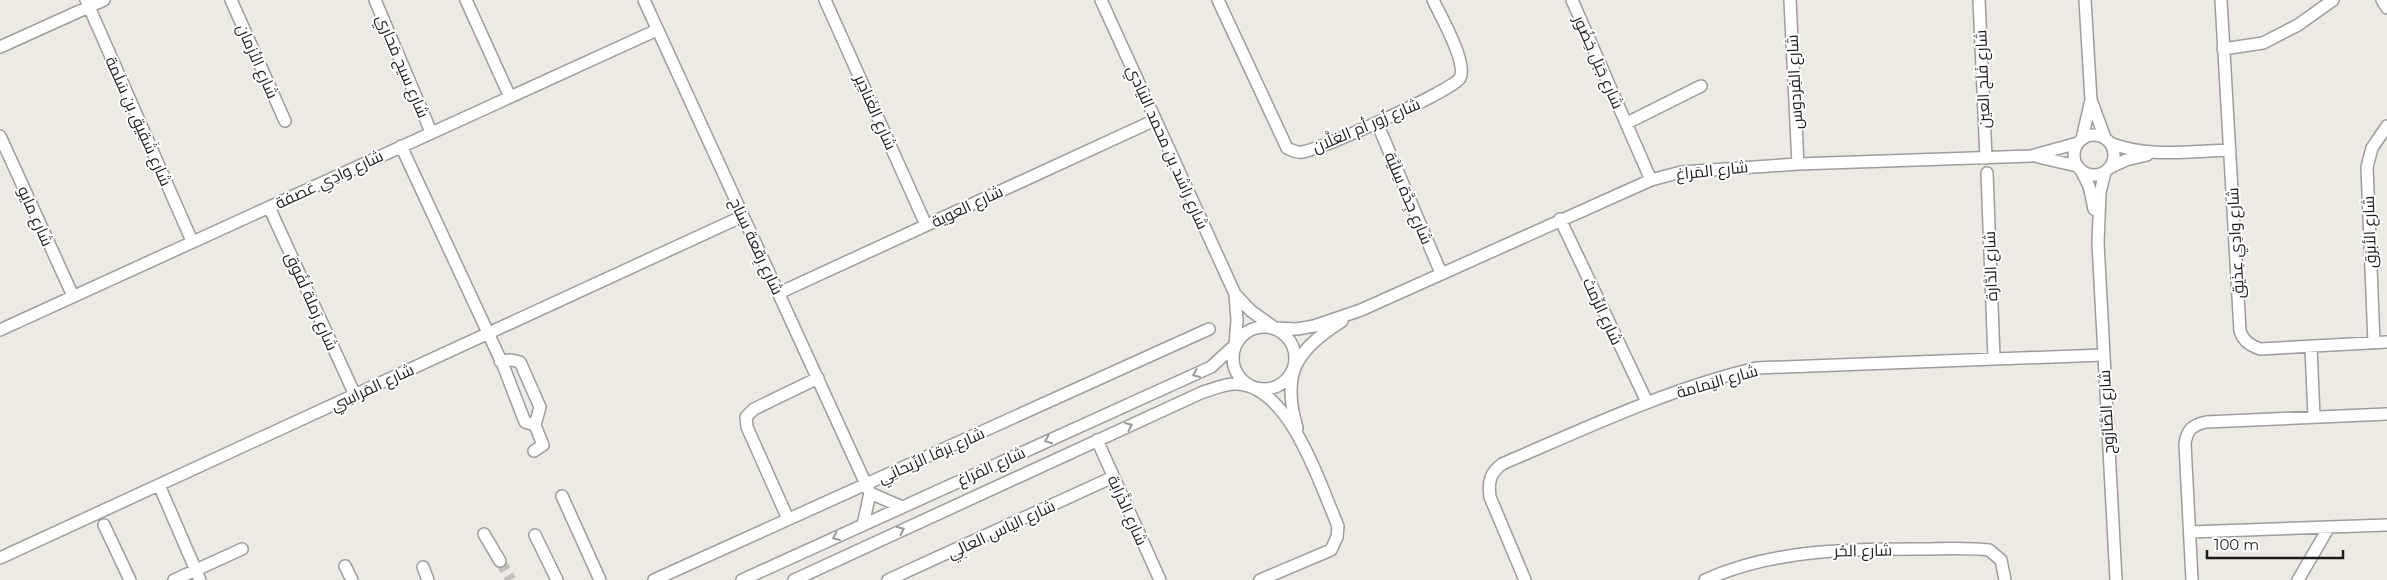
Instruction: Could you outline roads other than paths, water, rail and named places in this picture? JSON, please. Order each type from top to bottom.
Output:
[{"type":"street","points":[[0,47],[87,3],[104,0]]},
{"type":"street","name":"شارع الأزمان","points":[[231,0],[285,121]]},
{"type":"street","name":"شارع سيح مَحاري","points":[[375,0],[431,132]]},
{"type":"street","points":[[466,0],[510,97]]},
{"type":"street","name":"شارع رِقعة سِناح","points":[[644,0],[868,488]]},
{"type":"street","name":"شارع الغَنادِير","points":[[825,0],[926,225]]},
{"type":"street","name":"شارع راشد بن محمد النيادي","points":[[1101,0],[1235,294],[1237,320],[1235,345]]},
{"type":"street","name":"شارع زُور أم الغلَّان","points":[[1218,0],[1287,148],[1302,152],[1377,123],[1448,88],[1460,78],[1462,66],[1458,54],[1433,0]]},
{"type":"street","name":"شارع جَبَل خِضُور","points":[[1572,0],[1651,180]]},
{"type":"street","name":"شارع الفِردوس","points":[[1790,0],[1798,164]]},
{"type":"street","name":"شارع فَلَج العين","points":[[1979,0],[1986,158]]},
{"type":"street","points":[[2085,0],[2091,100],[2080,141],[2074,154],[2079,168],[2092,175],[2126,160],[2161,152]]},
{"type":"street","name":"شارع وادِي عِذَيق","points":[[2221,0],[2240,331],[2242,338],[2247,343],[2260,349],[2387,342]]},
{"type":"street","points":[[2223,49],[2264,43],[2298,25],[2333,0]]},
{"type":"street","points":[[2382,0],[2387,8]]},
{"type":"street","name":"شارع شَقِيق بن سَلَمة","points":[[87,3],[192,241]]},
{"type":"street","name":"شارع وادِي عَصفة","points":[[0,330],[657,30]]},
{"type":"street","name":"شارع جَبَل خِضُور","points":[[1626,124],[1701,86]]},
{"type":"street","points":[[2091,100],[2114,156],[2107,170]]},
{"type":"street","name":"شارع العوية","points":[[778,293],[1155,120]]},
{"type":"street","name":"شارع جِدَّة سِلَيَّة","points":[[1377,123],[1441,273]]},
{"type":"street","name":"شارع الأبرَق","points":[[2374,343],[2367,167],[2372,148],[2387,126]]},
{"type":"street","points":[[2080,141],[2094,135],[2136,150],[2161,152],[2230,150]]},
{"type":"street","name":"شارع مايو","points":[[0,136],[73,296]]},
{"type":"street","name":"شارع المَراغ","points":[[1275,328],[1297,329],[1314,326],[1361,310],[1560,219],[1651,180],[1681,172],[1710,168],[2032,156],[2080,141]]},
{"type":"street","points":[[401,146],[488,334],[525,422],[535,425]]},
{"type":"street","name":"شارع المَراغ","points":[[2032,156],[2079,168]]},
{"type":"street","name":"شارع الصَّارُوج","points":[[2079,168],[2092,198],[2098,243]]},
{"type":"street","name":"شارع الصَّارُوج","points":[[2107,170],[2100,193],[2098,243],[2116,580]]},
{"type":"street","name":"شارع الدَّارة","points":[[1987,173],[1994,358]]},
{"type":"street","name":"شارع رَملة لُفُوق","points":[[269,207],[355,395]]},
{"type":"street","name":"شارع المَراسِي","points":[[0,558],[744,216]]},
{"type":"street","name":"شارع الرِّمث","points":[[1560,219],[1647,402]]},
{"type":"street","name":"شارع راشد بن محمد النيادي","points":[[1235,294],[1251,310],[1275,328]]},
{"type":"street","name":"شارع المَراغ","points":[[1293,371],[1314,341],[1361,310]]},
{"type":"street","points":[[1260,580],[1331,550],[1337,537],[1338,526],[1302,444],[1290,400],[1296,358],[1294,346],[1286,335],[1275,328],[1263,326],[1251,329],[1241,335],[1235,345],[1232,356],[1236,372],[1247,385],[1258,389],[1272,389],[1284,382],[1293,371]]},
{"type":"street","name":"شارع بَرقا الرِّيحانِي","points":[[654,580],[788,520],[868,488],[1209,329]]},
{"type":"street","name":"شارع المَراغ","points":[[742,580],[1211,367],[1235,345]]},
{"type":"street","points":[[2311,347],[2314,416]]},
{"type":"street","name":"شارع اليَمامة","points":[[1525,580],[1490,497],[1489,485],[1494,470],[1502,464],[1647,402],[1709,380],[1756,368],[2103,355]]},
{"type":"street","points":[[500,361],[511,360],[520,362],[540,407],[535,425],[543,445],[534,451]]},
{"type":"street","points":[[788,520],[747,427],[746,417],[754,409],[818,378]]},
{"type":"street","name":"شارع المَراغ","points":[[794,580],[1203,392],[1237,384],[1258,389]]},
{"type":"street","points":[[1258,389],[1278,406],[1302,444]]},
{"type":"street","points":[[2192,580],[2186,444],[2186,434],[2190,428],[2206,422],[2387,414]]},
{"type":"street","name":"شارع الذَّرابة","points":[[1097,440],[1160,580]]},
{"type":"street","name":"شارع الياس العالِي","points":[[888,580],[1113,477]]},
{"type":"street","points":[[159,485],[197,575]]},
{"type":"street","points":[[863,525],[868,488],[902,506]]},
{"type":"street","points":[[562,496],[600,580]]},
{"type":"street","points":[[104,525],[130,580]]},
{"type":"street","points":[[2190,532],[2387,525]]},
{"type":"street","points":[[2298,580],[2329,527]]},
{"type":"street","points":[[484,534],[500,561]]},
{"type":"street","points":[[535,535],[557,580]]},
{"type":"street","points":[[174,580],[197,575],[242,549]]},
{"type":"street","name":"شارع الحُر","points":[[1705,580],[1770,558],[1821,550],[1884,549],[1989,550],[2001,560],[2005,580]]},
{"type":"street","points":[[345,566],[352,580]]},
{"type":"street","points":[[423,567],[428,580]]},
{"type":"tunnel","points":[[500,561],[511,580]]}]
